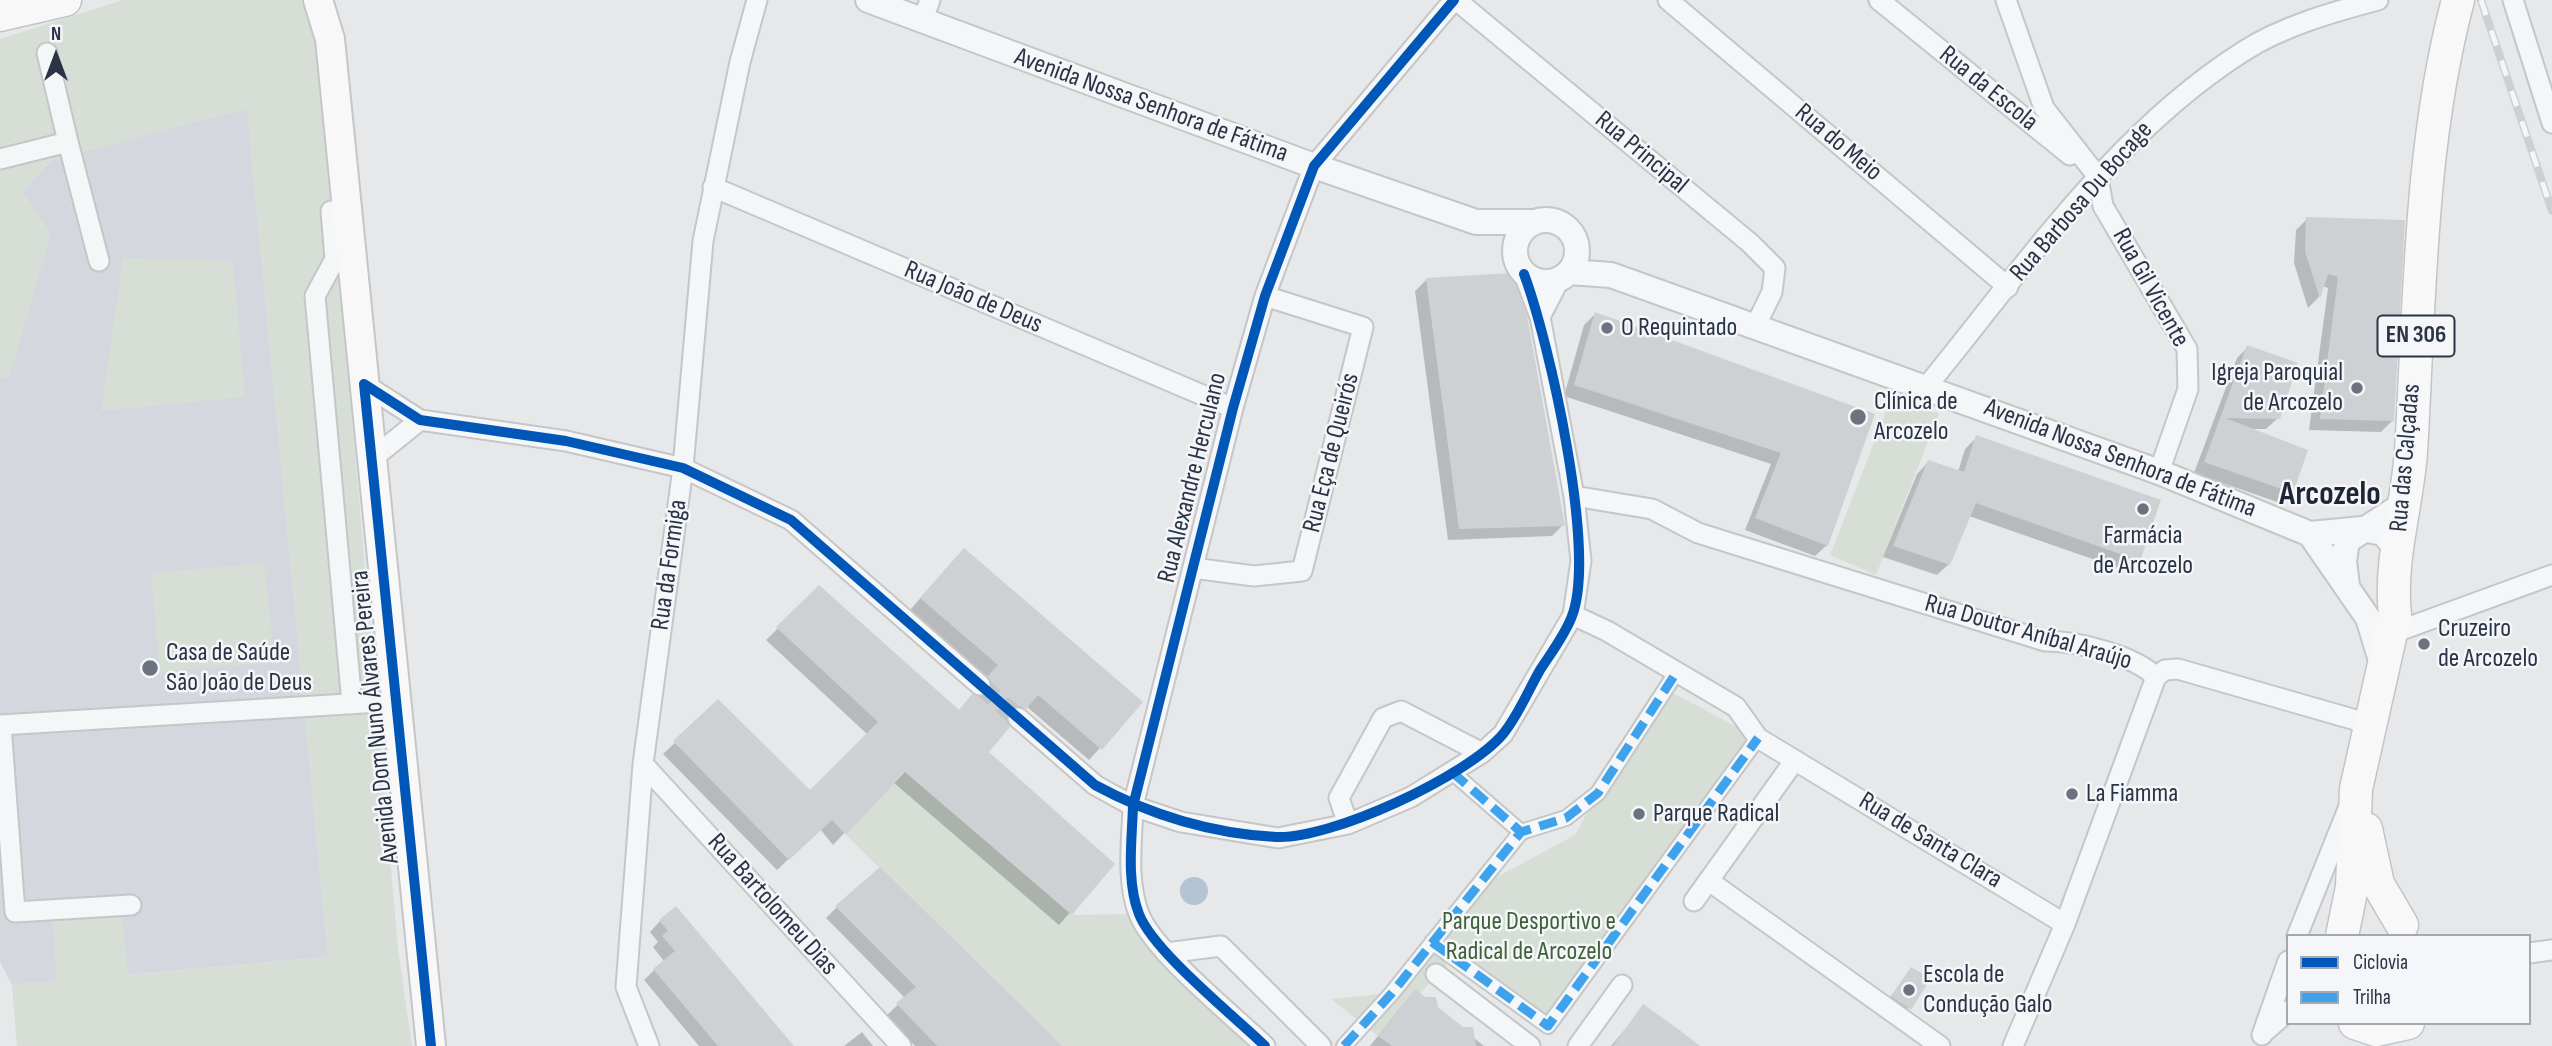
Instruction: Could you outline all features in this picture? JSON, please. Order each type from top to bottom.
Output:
[{"type":"main road","points":[[318,0],[330,39]]},
{"type":"main road","points":[[330,39],[337,0]]},
{"type":"main road","name":"Rua das Calçadas","points":[[2343,934],[2352,887],[2356,789],[2393,633],[2395,615],[2392,586],[2411,455],[2424,220],[2434,113],[2458,0]]},
{"type":"main road","points":[[0,15],[56,1]]},
{"type":"main road","name":"Avenida Dom Nuno Álvares Pereira","points":[[330,39],[431,1046]]},
{"type":"main road","name":"Rua das Calçadas","points":[[2356,789],[2378,884],[2410,931]]},
{"type":"main road","name":"EN 306","points":[[2347,934],[2370,922],[2410,931]]},
{"type":"main road","points":[[2363,1032],[2399,1025]]},
{"type":"main road","points":[[2410,1046],[2415,1025]]},
{"type":"street","name":"Rua da Formiga","points":[[649,1046],[626,988],[643,764],[683,468],[703,241],[740,62],[757,0]]},
{"type":"street","name":"Avenida Nossa Senhora de Fátima","points":[[868,0],[926,11],[1314,166],[1476,222],[1533,222]]},
{"type":"street","name":"Rua Alexandre Herculano","points":[[1265,1046],[1166,953],[1139,914],[1131,866],[1133,806],[1233,408],[1265,296],[1314,166],[1455,0]]},
{"type":"street","name":"Rua Principal","points":[[1455,0],[1750,243],[1775,268],[1773,292],[1755,327]]},
{"type":"street","name":"Rua do Meio","points":[[1668,0],[2008,287]]},
{"type":"street","name":"Rua da Escola","points":[[1879,0],[2098,177]]},
{"type":"street","name":"Rua Gil Vicente","points":[[2006,0],[2043,108],[2098,177],[2103,206],[2187,349],[2188,389],[2159,472]]},
{"type":"street","name":"Rua Barbosa Du Bocage","points":[[1927,386],[2124,147],[2175,100],[2246,50],[2335,11],[2378,0]]},
{"type":"street","points":[[2514,0],[2552,123]]},
{"type":"street","points":[[47,53],[99,261]]},
{"type":"street","points":[[0,159],[68,142]]},
{"type":"street","name":"Rua João de Deus","points":[[713,187],[1233,408]]},
{"type":"street","points":[[331,211],[335,259],[315,296],[352,704]]},
{"type":"street","points":[[1018,718],[1095,785],[1133,806],[1181,822],[1278,838],[1348,824],[1411,797],[1482,754],[1503,734],[1573,615],[1581,561],[1574,496],[1540,317],[1520,269],[1515,245],[1524,228],[1533,222],[1552,220],[1569,230],[1574,238],[1577,256],[1540,317]]},
{"type":"street","name":"Avenida Nossa Senhora de Fátima","points":[[1476,222],[1520,269]]},
{"type":"street","name":"Avenida Nossa Senhora de Fátima","points":[[1574,238],[1611,275]]},
{"type":"street","points":[[1520,269],[1541,282],[1564,276]]},
{"type":"street","name":"Avenida Nossa Senhora de Fátima","points":[[1564,276],[1611,275],[1927,386],[2159,472],[2310,534]]},
{"type":"street","name":"Rua Eça de Queirós","points":[[1193,568],[1254,576],[1303,570],[1363,327],[1265,296]]},
{"type":"street","points":[[364,384],[420,420],[566,441],[683,468],[791,520],[980,685]]},
{"type":"street","points":[[373,458],[420,420]]},
{"type":"street","name":"Rua Doutor Aníbal Araújo","points":[[1574,496],[1652,509],[1698,533],[2045,641],[2063,641],[2126,659],[2147,668],[2156,677],[2065,924],[2017,1042]]},
{"type":"street","points":[[2347,587],[2344,561],[2347,541],[2404,503]]},
{"type":"street","points":[[2384,672],[2368,618],[2310,534],[2362,529],[2383,533],[2397,549]]},
{"type":"street","points":[[2393,633],[2552,575]]},
{"type":"street","points":[[2347,587],[2374,595],[2392,586]]},
{"type":"street","name":"Rua de Santa Clara","points":[[1573,615],[1607,631],[1735,707],[1758,738],[2065,924]]},
{"type":"street","points":[[2156,677],[2165,670],[2178,669],[2373,725]]},
{"type":"street","points":[[1344,1046],[1433,942],[1521,832],[1566,818],[1598,793],[1676,673]]},
{"type":"street","points":[[131,905],[15,912],[1,725],[397,701]]},
{"type":"street","points":[[1348,824],[1339,798],[1383,718],[1401,711],[1482,754]]},
{"type":"street","points":[[1433,942],[1548,1026],[1758,738]]},
{"type":"street","points":[[1694,901],[1795,760]]},
{"type":"street","name":"Rua Bartolomeu Dias","points":[[643,764],[901,1046]]},
{"type":"street","points":[[1452,772],[1521,832]]},
{"type":"street","points":[[2298,934],[2356,789]]},
{"type":"street","points":[[1709,881],[1940,1046]]},
{"type":"street","points":[[1166,953],[1220,946],[1321,1046]]},
{"type":"street","points":[[2531,953],[2552,950]]},
{"type":"street","points":[[2259,1040],[2286,966]]},
{"type":"street","points":[[1436,974],[1530,1046]]},
{"type":"street","points":[[1578,1046],[1622,985]]},
{"type":"street","points":[[2259,1040],[2284,1017]]},
{"type":"shaded area","name":"Casa de Saúde São João de Deus","points":[[247,108],[328,957],[12,985],[0,962],[0,378],[9,378],[23,191],[52,160]]},
{"type":"green space","points":[[123,0],[301,0],[319,36],[398,949],[412,1046],[17,1046],[12,985],[57,981],[52,920],[122,914],[128,975],[328,957],[247,109],[52,160],[23,191],[51,234],[9,378],[0,378],[0,39]]},
{"type":"green space","points":[[123,258],[233,261],[245,397],[101,411]]},
{"type":"green space","points":[[1890,402],[1939,413],[1876,575],[1830,555]]},
{"type":"green space","points":[[264,563],[275,662],[160,672],[151,573]]},
{"type":"green space","name":"Parque Desportivo e Radical de Arcozelo","points":[[1667,690],[1758,738],[1544,1032],[1448,964],[1378,1036],[1331,999],[1392,993],[1475,889],[1575,835],[1598,793]]},
{"type":"green space","points":[[905,772],[1072,915],[1139,914],[1258,1046],[1062,1046],[846,835]]},
{"type":"water","points":[[1194,877],[1204,881],[1208,891],[1204,901],[1194,905],[1184,901],[1180,891],[1184,881]]},
{"type":"building","points":[[2306,217],[2405,220],[2394,421],[2320,419],[2338,277],[2328,274],[2320,299],[2305,251]]},
{"type":"building","points":[[1512,273],[1527,316],[1565,526],[1459,529],[1426,278]]},
{"type":"building","points":[[1595,312],[1875,414],[1828,546],[1755,518],[1781,453],[1574,385]]},
{"type":"building","points":[[2247,345],[2298,363],[2280,419],[2225,418],[2308,450],[2293,493],[2204,462]]},
{"type":"building","points":[[1976,435],[2161,500],[2140,561],[1976,503],[1950,565],[1893,546],[1928,460],[1964,472]]},
{"type":"building","points":[[964,548],[1143,702],[1102,750],[1038,695],[1026,709],[1020,706],[1009,710],[1006,716],[1010,727],[989,752],[1115,864],[1072,915],[905,772],[846,835],[832,820],[789,860],[673,741],[718,699],[810,790],[878,722],[776,627],[819,585],[959,710],[972,694],[985,696],[992,687],[988,676],[998,665],[920,598]]},
{"type":"building","points":[[880,867],[1062,1046],[937,1046],[896,1003],[916,987],[835,906]]},
{"type":"building","points":[[676,906],[794,1046],[718,1046],[653,969],[675,951],[662,936],[668,931],[659,920]]},
{"type":"building","name":"Escola de Condução Galo","points":[[1911,967],[1931,978],[1911,1010],[1891,996]]},
{"type":"building","points":[[1415,989],[1425,997],[1436,997],[1438,1007],[1463,1027],[1473,1027],[1476,1046],[1392,1046],[1378,1036]]},
{"type":"building","points":[[1643,1004],[1678,1029],[1700,1046],[1613,1046]]},
{"type":"tunnel","points":[[980,685],[1018,718]]},
{"type":"railway","points":[[2481,0],[2552,211]]},
{"type":"marked path","points":[[1344,1046],[1392,993],[1521,832],[1566,818],[1598,793],[1676,673]]},
{"type":"marked path","points":[[1432,942],[1548,1026],[1758,738]]},
{"type":"marked path","points":[[1452,772],[1521,832]]},
{"type":"cycle path","points":[[1265,1046],[1196,983],[1147,929],[1139,914],[1132,888],[1133,806],[1233,408],[1265,296],[1314,166],[1454,0]]},
{"type":"cycle path","points":[[364,384],[420,420],[566,441],[683,468],[791,520],[1095,785],[1160,814],[1206,827],[1252,835],[1300,835],[1362,817],[1397,802],[1430,786],[1485,751],[1503,734],[1513,719],[1572,616],[1578,585],[1579,545],[1567,446],[1546,347],[1524,274]]},
{"type":"cycle path","points":[[364,384],[431,1046]]},
{"type":"place","name":"O Requintado","points":[[1607,328]]},
{"type":"place","name":"Igreja Paroquial de Arcozelo","points":[[2357,388]]},
{"type":"place","name":"Clínica de Arcozelo","points":[[1858,417]]},
{"type":"place","name":"Farmácia de Arcozelo","points":[[2143,509]]},
{"type":"place","name":"Cruzeiro de Arcozelo","points":[[2424,644]]},
{"type":"place","name":"Casa de Saúde São João de Deus","points":[[150,668]]},
{"type":"place","name":"La Fiamma","points":[[2072,794]]},
{"type":"place","name":"Parque Radical","points":[[1639,814]]},
{"type":"place","name":"Escola de Condução Galo","points":[[1909,990]]},
{"type":"district","name":"Arcozelo","points":[[2330,496]]}]
